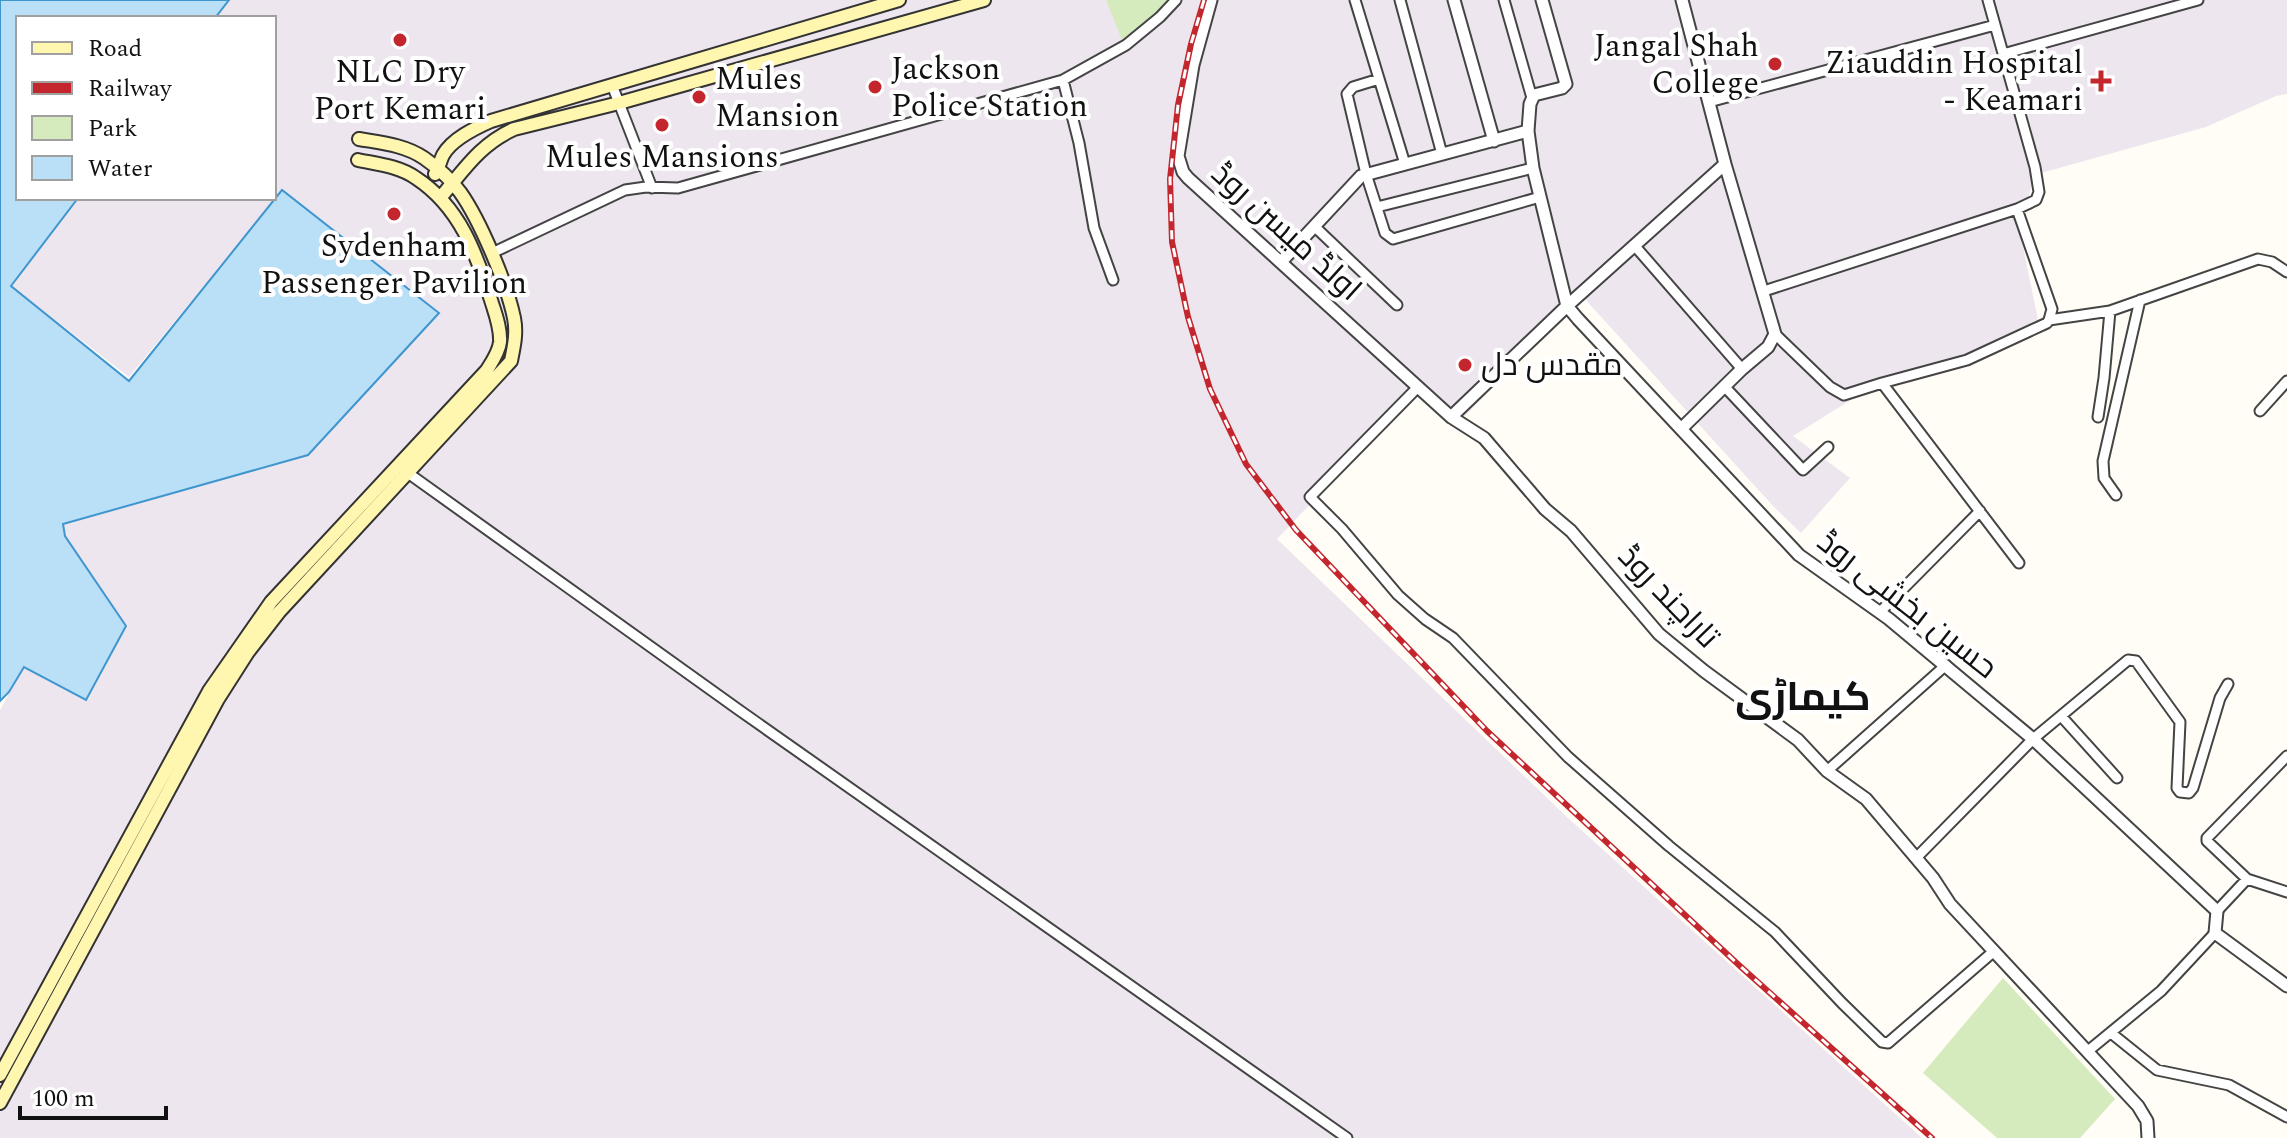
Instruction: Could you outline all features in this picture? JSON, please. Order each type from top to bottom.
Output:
[{"type":"main road","points":[[427,186],[451,146],[478,126],[899,0]]},
{"type":"main road","points":[[440,198],[476,154],[500,135],[514,129],[619,103],[984,0]]},
{"type":"main road","points":[[0,1103],[218,699],[248,652],[279,612],[511,361],[515,342],[514,318],[492,253],[462,194],[414,152],[391,144],[359,139]]},
{"type":"main road","points":[[0,1075],[209,691],[252,628],[271,602],[487,370],[495,356],[500,342],[498,323],[475,250],[449,207],[427,186],[404,171],[358,160]]},
{"type":"street","points":[[492,253],[625,190],[678,188],[1063,80],[1126,45],[1176,0]]},
{"type":"street","name":"اولڈ میسن روڈ","points":[[1211,0],[1193,65],[1178,156],[1188,178],[1451,417]]},
{"type":"street","points":[[1355,0],[1405,164]]},
{"type":"street","points":[[1400,0],[1442,154]]},
{"type":"street","points":[[1454,0],[1494,141]]},
{"type":"street","points":[[1504,0],[1532,98],[1528,131],[1533,168],[1567,306]]},
{"type":"street","points":[[1532,98],[1566,84],[1542,0]]},
{"type":"street","points":[[1682,0],[1725,164],[1775,334],[1837,393],[1844,395],[1967,360],[2049,320],[2110,311],[2258,259],[2272,262],[2287,272]]},
{"type":"street","points":[[1764,291],[2017,209],[2036,200],[2039,192],[2035,167],[1988,0]]},
{"type":"street","points":[[2003,54],[2198,0]]},
{"type":"street","points":[[1709,102],[1995,25]]},
{"type":"street","points":[[1379,79],[1353,87],[1347,94],[1366,174],[1389,238],[1540,197]]},
{"type":"street","points":[[1063,80],[1079,143],[1094,228],[1113,280]]},
{"type":"street","points":[[612,85],[652,188]]},
{"type":"street","points":[[1281,262],[1361,176],[1528,131]]},
{"type":"street","points":[[1451,417],[1567,306],[1725,164]]},
{"type":"street","points":[[1377,207],[1533,168]]},
{"type":"street","points":[[2017,209],[2052,309],[2049,320]]},
{"type":"street","points":[[1314,226],[1397,305]]},
{"type":"street","points":[[1634,245],[1742,369]]},
{"type":"street","points":[[2116,495],[2104,478],[2103,461],[2140,300]]},
{"type":"street","name":"حسین بخشی روڈ","points":[[1567,306],[1799,555],[1880,612],[2033,739],[2217,911]]},
{"type":"street","points":[[2098,417],[2110,311]]},
{"type":"street","points":[[1681,429],[1768,347],[1775,334]]},
{"type":"street","points":[[2260,411],[2287,381]]},
{"type":"street","points":[[1882,383],[2019,563]]},
{"type":"street","points":[[1724,386],[1803,470],[1828,447]]},
{"type":"street","points":[[1418,387],[1310,497],[1342,529],[1398,595],[1453,638],[1568,757],[1669,846],[1775,932],[1882,1042],[1888,1043],[1993,952]]},
{"type":"street","name":"تاراچند روڈ","points":[[1451,417],[1484,438],[1545,509],[1571,531],[1659,634],[1798,740],[1827,771],[1866,799],[1917,857],[1950,904],[2138,1106],[2147,1121],[2148,1138]]},
{"type":"street","points":[[408,473],[752,720],[1347,1138]]},
{"type":"street","points":[[1880,612],[1980,511]]},
{"type":"street","points":[[1917,857],[2033,739],[2128,660],[2136,661],[2176,713],[2180,722],[2177,788],[2180,792],[2189,793],[2220,698],[2228,684]]},
{"type":"street","points":[[1827,771],[1946,665]]},
{"type":"street","points":[[2061,716],[2117,778]]},
{"type":"street","points":[[2287,756],[2206,839],[2247,879],[2287,892]]},
{"type":"street","points":[[2088,1051],[2161,991],[2215,933],[2217,911],[2247,879]]},
{"type":"street","points":[[2215,933],[2287,986]]},
{"type":"street","points":[[2111,1033],[2157,1070],[2229,1085],[2287,1117]]},
{"type":"shaded area","points":[[229,0],[2287,0],[2287,94],[2206,127],[2034,175],[2020,232],[2040,330],[1854,398],[1793,436],[1850,478],[1801,533],[1582,296],[1459,422],[1421,388],[1277,539],[1568,818],[1922,1138],[0,1138],[0,710],[24,666],[86,699],[126,627],[65,536],[63,524],[308,455],[282,191],[276,198],[276,16],[217,16]]},
{"type":"shaded area","points":[[76,200],[275,200],[129,377],[11,286]]},
{"type":"green space","points":[[1106,0],[1174,0],[1124,45]]},
{"type":"green space","points":[[2003,978],[2115,1099],[2080,1138],[1997,1138],[1923,1073]]},
{"type":"water","points":[[0,0],[229,0],[217,16],[16,16],[16,200],[76,200],[11,286],[129,381],[282,190],[439,313],[308,455],[63,524],[65,536],[126,626],[86,700],[24,667],[0,701]]},
{"type":"railway","points":[[1204,0],[1178,105],[1170,179],[1172,242],[1188,317],[1210,389],[1246,464],[1296,530],[1487,731],[1741,967],[1932,1138]]},
{"type":"place","name":"NLC Dry Port Kemari","points":[[400,40]]},
{"type":"place","name":"Jangal Shah College","points":[[1775,64]]},
{"type":"place","name":"Ziauddin Hospital - Keamari","points":[[2101,81]]},
{"type":"place","name":"Jackson Police Station","points":[[875,87]]},
{"type":"place","name":"Mules Mansion","points":[[699,97]]},
{"type":"place","name":"Mules Mansions","points":[[662,125]]},
{"type":"place","name":"Sydenham Passenger Pavilion","points":[[394,214]]},
{"type":"place","name":"مقدس دل","points":[[1465,365]]},
{"type":"district","name":"کیماڑی","points":[[1803,698]]}]
